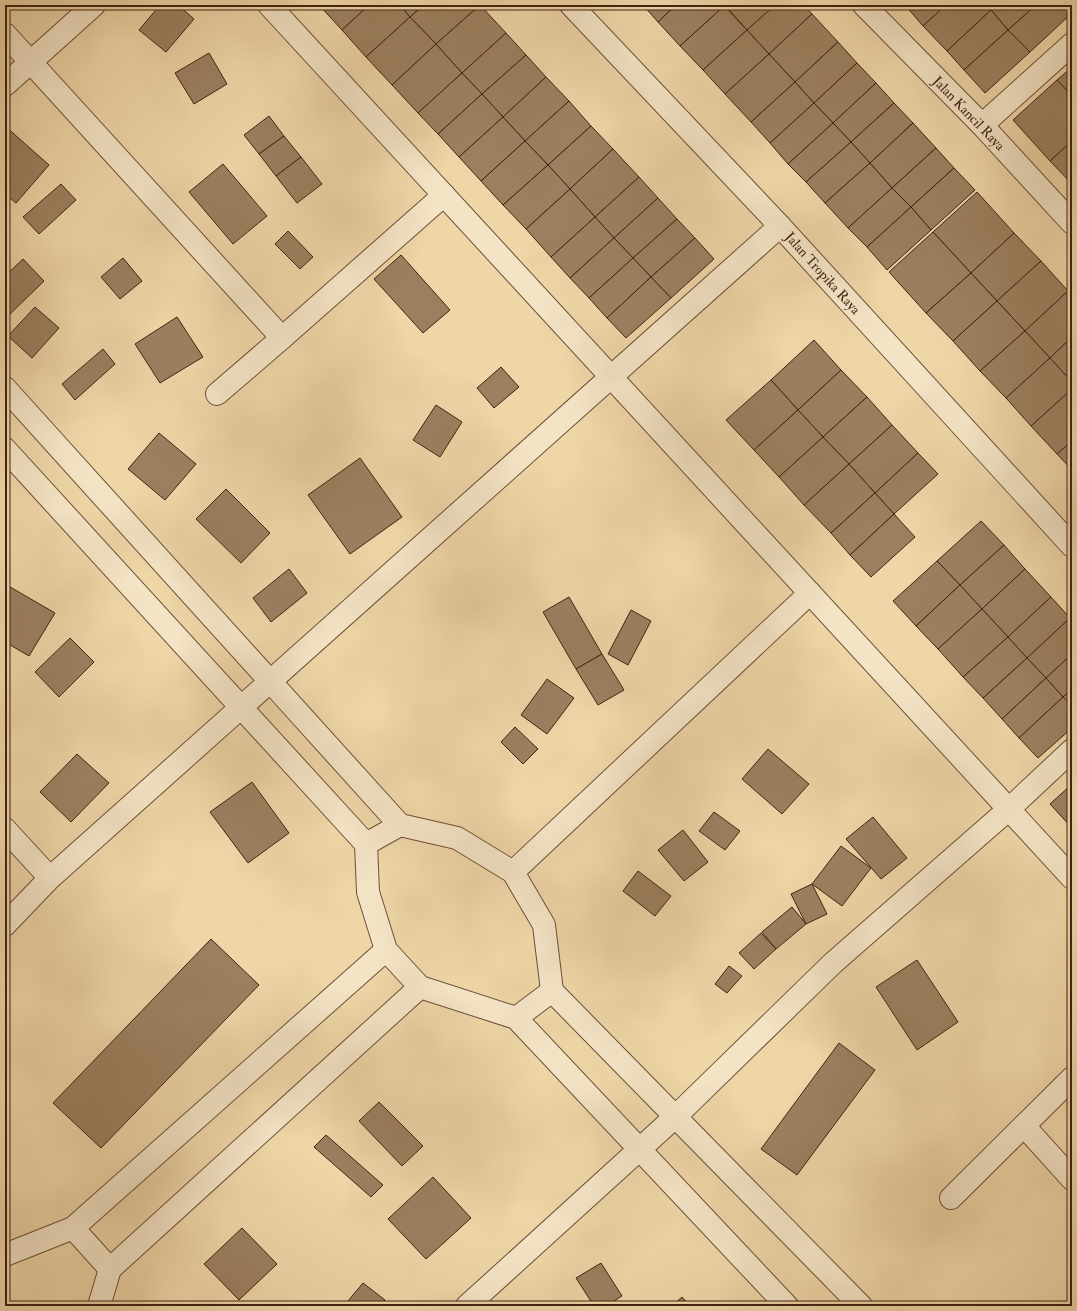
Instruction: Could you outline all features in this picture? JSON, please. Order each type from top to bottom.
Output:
[{"type":"street","points":[[5,85],[94,5]]},
{"type":"street","points":[[269,5],[1072,878]]},
{"type":"street","name":"Jalan Tropika Raya","points":[[570,5],[780,226],[1072,546]]},
{"type":"street","name":"Jalan Kancil Raya","points":[[864,5],[982,125],[1072,223]]},
{"type":"street","points":[[5,34],[282,338]]},
{"type":"street","points":[[982,125],[1072,44]]},
{"type":"street","points":[[216,394],[282,338],[444,195]]},
{"type":"street","points":[[5,925],[50,878],[780,226]]},
{"type":"street","points":[[5,388],[400,825],[457,838],[513,872],[544,925],[552,991],[861,1306]]},
{"type":"street","points":[[5,449],[366,844],[368,892],[386,950],[420,987],[516,1018],[787,1306]]},
{"type":"street","points":[[513,872],[810,593]]},
{"type":"street","points":[[467,1306],[640,1150],[834,963],[1009,809],[1072,750]]},
{"type":"street","points":[[366,844],[400,825]]},
{"type":"street","points":[[5,829],[50,878]]},
{"type":"street","points":[[5,1254],[73,1228],[386,950]]},
{"type":"street","points":[[99,1306],[110,1269],[420,987]]},
{"type":"street","points":[[516,1018],[552,991]]},
{"type":"street","points":[[951,1198],[1072,1078]]},
{"type":"street","points":[[1024,1126],[1072,1179]]},
{"type":"street","points":[[73,1228],[110,1269]]},
{"type":"building","points":[[160,5],[178,5],[194,19],[166,52],[139,30]]},
{"type":"building","points":[[319,5],[369,5],[342,30]]},
{"type":"building","points":[[369,5],[400,5],[410,17],[366,57],[342,30]]},
{"type":"building","points":[[400,5],[424,5],[410,17]]},
{"type":"building","points":[[424,5],[480,5],[436,44],[410,17]]},
{"type":"building","points":[[480,5],[506,33],[462,73],[436,44]]},
{"type":"building","points":[[643,5],[676,5],[658,22]]},
{"type":"building","points":[[676,5],[724,6],[680,46],[658,22]]},
{"type":"building","points":[[725,5],[775,5],[747,30]]},
{"type":"building","points":[[775,5],[804,5],[812,14],[769,54],[747,30]]},
{"type":"building","points":[[905,5],[946,5],[923,26]]},
{"type":"building","points":[[946,5],[986,5],[991,10],[947,51],[923,26]]},
{"type":"building","points":[[986,5],[997,5],[991,10]]},
{"type":"building","points":[[997,5],[1036,5],[1008,30],[991,10]]},
{"type":"building","points":[[1036,5],[1066,5],[1072,13],[1030,52],[1008,30]]},
{"type":"building","points":[[724,6],[747,30],[703,70],[680,46]]},
{"type":"building","points":[[991,10],[1008,30],[964,70],[947,51]]},
{"type":"building","points":[[812,14],[838,42],[795,82],[769,54]]},
{"type":"building","points":[[410,17],[436,44],[392,85],[366,57]]},
{"type":"building","points":[[747,30],[769,54],[725,94],[703,70]]},
{"type":"building","points":[[1008,30],[1030,52],[985,93],[964,70]]},
{"type":"building","points":[[506,33],[526,55],[482,94],[462,73]]},
{"type":"building","points":[[838,42],[857,63],[814,103],[795,82]]},
{"type":"building","points":[[436,44],[462,73],[418,113],[392,85]]},
{"type":"building","points":[[209,53],[227,84],[194,104],[175,73]]},
{"type":"building","points":[[769,54],[795,82],[751,122],[725,94]]},
{"type":"building","points":[[526,55],[546,77],[503,117],[482,94]]},
{"type":"building","points":[[857,63],[876,83],[833,123],[814,103]]},
{"type":"building","points":[[1072,67],[1072,96],[1057,80]]},
{"type":"building","points":[[462,73],[482,94],[438,134],[418,113]]},
{"type":"building","points":[[546,77],[569,101],[525,141],[503,117]]},
{"type":"building","points":[[1057,80],[1072,96],[1072,141],[1050,161],[1013,120]]},
{"type":"building","points":[[795,82],[814,103],[770,143],[751,122]]},
{"type":"building","points":[[876,83],[894,103],[851,142],[833,123]]},
{"type":"building","points":[[482,94],[503,117],[459,157],[438,134]]},
{"type":"building","points":[[569,101],[591,126],[548,165],[525,141]]},
{"type":"building","points":[[814,103],[833,123],[788,164],[770,143]]},
{"type":"building","points":[[894,103],[913,123],[870,163],[851,142]]},
{"type":"building","points":[[269,116],[284,136],[259,154],[244,135]]},
{"type":"building","points":[[503,117],[525,141],[481,181],[459,157]]},
{"type":"building","points":[[833,123],[851,142],[806,182],[788,164]]},
{"type":"building","points":[[913,123],[936,148],[892,188],[870,163]]},
{"type":"building","points":[[5,126],[49,165],[16,203],[5,194]]},
{"type":"building","points":[[591,126],[613,149],[570,189],[548,165]]},
{"type":"building","points":[[284,136],[301,157],[276,176],[259,154]]},
{"type":"building","points":[[525,141],[548,165],[503,205],[481,181]]},
{"type":"building","points":[[1072,141],[1072,184],[1050,161]]},
{"type":"building","points":[[851,142],[870,163],[825,203],[806,182]]},
{"type":"building","points":[[936,148],[954,168],[911,207],[892,188]]},
{"type":"building","points":[[613,149],[639,177],[595,217],[570,189]]},
{"type":"building","points":[[301,157],[322,184],[297,203],[276,176]]},
{"type":"building","points":[[870,163],[892,188],[848,228],[825,203]]},
{"type":"building","points":[[223,164],[267,216],[233,244],[189,192]]},
{"type":"building","points":[[548,165],[570,189],[526,229],[503,205]]},
{"type":"building","points":[[954,168],[975,190],[931,230],[911,207]]},
{"type":"building","points":[[639,177],[658,198],[614,238],[595,217]]},
{"type":"building","points":[[61,184],[76,200],[39,234],[23,217]]},
{"type":"building","points":[[892,188],[911,207],[867,247],[848,228]]},
{"type":"building","points":[[570,189],[595,217],[551,257],[526,229]]},
{"type":"building","points":[[977,192],[1014,233],[971,273],[933,232]]},
{"type":"building","points":[[658,198],[677,219],[633,258],[614,238]]},
{"type":"building","points":[[911,207],[931,230],[887,270],[867,247]]},
{"type":"building","points":[[595,217],[614,238],[570,278],[551,257]]},
{"type":"building","points":[[677,219],[695,238],[651,277],[633,258]]},
{"type":"building","points":[[288,231],[313,257],[300,269],[275,244]]},
{"type":"building","points":[[933,232],[971,273],[926,313],[889,272]]},
{"type":"building","points":[[1014,233],[1041,261],[997,301],[971,273]]},
{"type":"building","points":[[614,238],[633,258],[589,298],[570,278]]},
{"type":"building","points":[[695,238],[714,259],[671,298],[651,277]]},
{"type":"building","points":[[401,255],[450,310],[423,333],[374,279]]},
{"type":"building","points":[[123,258],[142,281],[120,299],[101,277]]},
{"type":"building","points":[[633,258],[651,277],[607,318],[589,298]]},
{"type":"building","points":[[23,259],[44,281],[5,319],[5,276]]},
{"type":"building","points":[[1041,261],[1068,291],[1025,331],[997,301]]},
{"type":"building","points":[[971,273],[997,301],[953,341],[926,313]]},
{"type":"building","points":[[651,277],[671,298],[626,338],[607,318]]},
{"type":"building","points":[[1068,291],[1072,296],[1072,337],[1050,358],[1025,331]]},
{"type":"building","points":[[997,301],[1025,331],[980,371],[953,341]]},
{"type":"building","points":[[35,307],[59,328],[32,358],[8,336]]},
{"type":"building","points":[[177,317],[203,357],[160,383],[135,344]]},
{"type":"building","points":[[1025,331],[1050,358],[1006,398],[980,371]]},
{"type":"building","points":[[1072,337],[1072,382],[1050,358]]},
{"type":"building","points":[[814,340],[841,370],[798,410],[771,380]]},
{"type":"building","points":[[103,349],[115,364],[75,400],[62,384]]},
{"type":"building","points":[[1050,358],[1072,382],[1072,389],[1031,426],[1006,398]]},
{"type":"building","points":[[501,367],[519,387],[494,408],[477,388]]},
{"type":"building","points":[[841,370],[867,397],[823,437],[798,410]]},
{"type":"building","points":[[771,380],[798,410],[754,450],[726,420]]},
{"type":"building","points":[[1072,389],[1072,441],[1057,454],[1031,426]]},
{"type":"building","points":[[867,397],[892,425],[849,464],[823,437]]},
{"type":"building","points":[[436,405],[462,422],[440,457],[413,440]]},
{"type":"building","points":[[798,410],[823,437],[779,477],[754,450]]},
{"type":"building","points":[[892,425],[918,453],[875,493],[849,464]]},
{"type":"building","points":[[159,433],[196,464],[165,500],[128,469]]},
{"type":"building","points":[[823,437],[849,464],[804,505],[779,477]]},
{"type":"building","points":[[1072,441],[1072,470],[1057,454]]},
{"type":"building","points":[[918,453],[938,474],[894,514],[875,493]]},
{"type":"building","points":[[360,458],[402,517],[350,554],[308,495]]},
{"type":"building","points":[[849,464],[875,493],[831,533],[804,505]]},
{"type":"building","points":[[226,489],[270,533],[241,563],[196,519]]},
{"type":"building","points":[[875,493],[894,514],[850,555],[831,533]]},
{"type":"building","points":[[894,514],[915,537],[871,577],[850,555]]},
{"type":"building","points":[[981,521],[1004,545],[960,585],[937,561]]},
{"type":"building","points":[[1004,545],[1025,569],[982,609],[960,585]]},
{"type":"building","points":[[937,561],[960,585],[916,626],[893,601]]},
{"type":"building","points":[[289,569],[307,593],[271,622],[253,598]]},
{"type":"building","points":[[1025,569],[1051,597],[1008,637],[982,609]]},
{"type":"building","points":[[5,584],[55,613],[29,656],[5,642]]},
{"type":"building","points":[[960,585],[982,609],[938,649],[916,626]]},
{"type":"building","points":[[569,597],[602,654],[576,669],[543,612]]},
{"type":"building","points":[[1051,597],[1070,618],[1027,658],[1008,637]]},
{"type":"building","points":[[982,609],[1008,637],[963,677],[938,649]]},
{"type":"building","points":[[631,610],[651,621],[628,665],[608,654]]},
{"type":"building","points":[[1070,618],[1072,620],[1072,654],[1046,678],[1027,658]]},
{"type":"building","points":[[1008,637],[1027,658],[983,698],[963,677]]},
{"type":"building","points":[[70,638],[94,662],[59,697],[35,672]]},
{"type":"building","points":[[602,654],[624,690],[598,705],[576,669]]},
{"type":"building","points":[[1072,654],[1072,689],[1063,697],[1046,678]]},
{"type":"building","points":[[1027,658],[1046,678],[1002,719],[983,698]]},
{"type":"building","points":[[1046,678],[1063,697],[1019,738],[1002,719]]},
{"type":"building","points":[[547,679],[574,698],[547,734],[521,715]]},
{"type":"building","points":[[1072,689],[1072,706],[1063,697]]},
{"type":"building","points":[[1063,697],[1072,706],[1072,728],[1038,758],[1019,738]]},
{"type":"building","points":[[515,727],[538,749],[523,764],[501,742]]},
{"type":"building","points":[[768,749],[809,784],[782,814],[742,779]]},
{"type":"building","points":[[77,754],[109,783],[71,822],[40,792]]},
{"type":"building","points":[[252,782],[289,833],[248,863],[210,812]]},
{"type":"building","points":[[1072,784],[1072,828],[1050,804]]},
{"type":"building","points":[[714,812],[740,831],[725,850],[699,831]]},
{"type":"building","points":[[873,817],[907,858],[881,879],[846,839]]},
{"type":"building","points":[[683,830],[708,862],[684,881],[658,850]]},
{"type":"building","points":[[841,846],[871,868],[842,906],[812,884]]},
{"type":"building","points":[[638,871],[671,896],[655,916],[623,891]]},
{"type":"building","points":[[812,884],[827,914],[806,924],[791,894]]},
{"type":"building","points":[[792,907],[806,924],[776,949],[762,932]]},
{"type":"building","points":[[761,933],[776,949],[754,969],[739,953]]},
{"type":"building","points":[[211,939],[259,985],[101,1148],[53,1103]]},
{"type":"building","points":[[917,960],[958,1022],[917,1050],[876,987]]},
{"type":"building","points":[[729,966],[742,976],[727,993],[715,984]]},
{"type":"building","points":[[839,1043],[875,1070],[797,1175],[761,1149]]},
{"type":"building","points":[[379,1102],[423,1146],[402,1166],[359,1121]]},
{"type":"building","points":[[326,1135],[383,1185],[371,1197],[314,1147]]},
{"type":"building","points":[[1072,1136],[1072,1146],[1067,1141]]},
{"type":"building","points":[[433,1177],[471,1218],[426,1259],[388,1219]]},
{"type":"building","points":[[242,1228],[277,1264],[239,1300],[204,1264]]},
{"type":"building","points":[[601,1263],[622,1296],[606,1306],[594,1306],[576,1278]]},
{"type":"building","points":[[363,1283],[385,1300],[381,1306],[355,1306],[348,1301]]},
{"type":"building","points":[[682,1297],[690,1306],[672,1306]]}]
